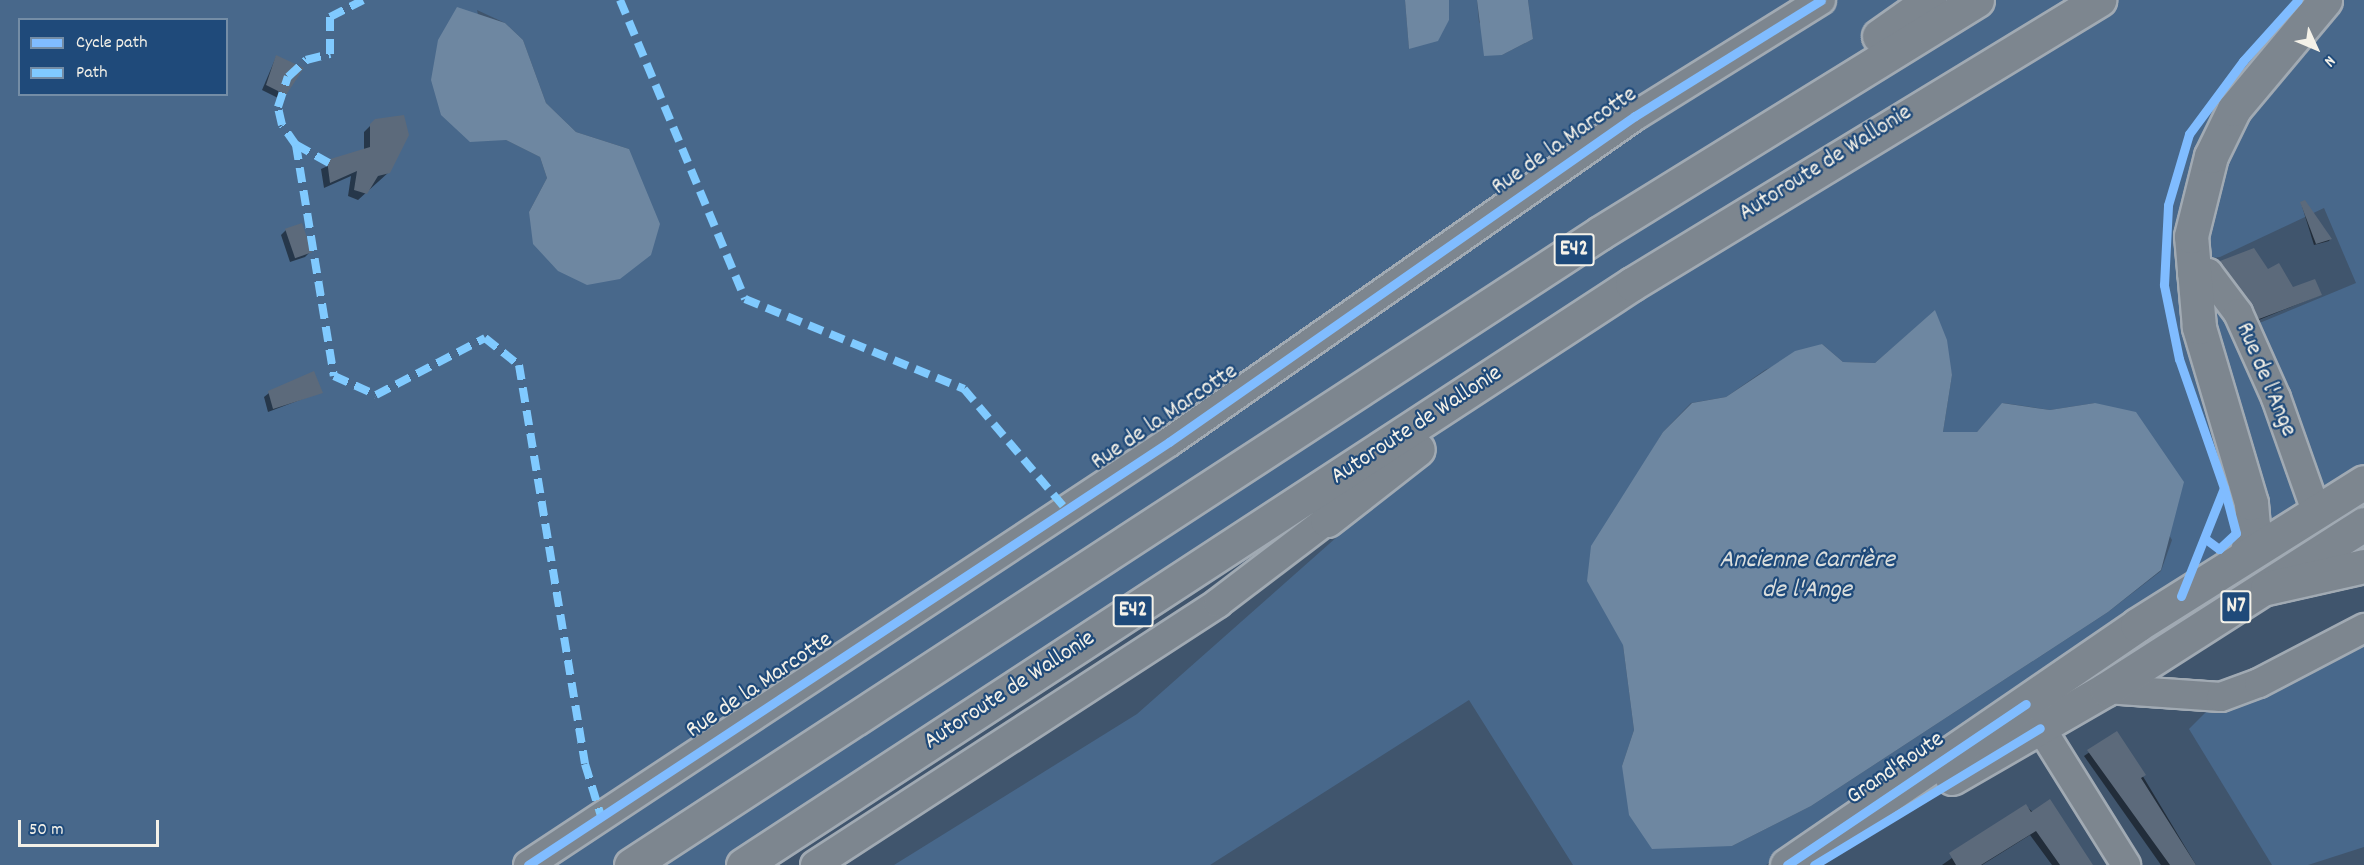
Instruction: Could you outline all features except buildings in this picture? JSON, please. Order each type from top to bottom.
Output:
[{"type":"main road","points":[[1839,83],[1868,44],[1930,0]]},
{"type":"main road","name":"E42","points":[[631,865],[1839,83],[1977,0]]},
{"type":"main road","name":"Autoroute de Wallonie","points":[[743,865],[1524,357],[1876,132],[2100,0]]},
{"type":"main road","points":[[2246,555],[2253,526],[2251,503],[2199,327],[2192,273],[2191,236],[2211,156],[2234,110],[2325,0]]},
{"type":"main road","points":[[1327,520],[1524,357]]},
{"type":"main road","name":"Grand'Route","points":[[1814,865],[2033,716],[2280,531],[2315,508],[2364,482]]},
{"type":"main road","points":[[2251,503],[2280,531],[2312,542],[2352,532]]},
{"type":"main road","name":"Grand'Route","points":[[1787,865],[2033,716],[2106,688],[2352,532]]},
{"type":"main road","points":[[2267,588],[2364,566]]},
{"type":"street","name":"Rue de la Marcotte","points":[[528,865],[1168,442],[1635,116],[1821,0]]},
{"type":"street","name":"Rue de l'Ange","points":[[2192,273],[2208,273],[2238,313],[2276,399],[2315,508]]},
{"type":"street","points":[[814,865],[1218,603],[1327,520]]},
{"type":"street","points":[[2106,688],[2221,697],[2364,628]]},
{"type":"street","points":[[2033,716],[2126,865]]},
{"type":"shaded area","points":[[0,0],[1405,0],[1409,49],[1449,20],[1449,0],[1477,0],[1479,22],[1502,55],[1533,39],[1528,0],[2364,0],[2364,468],[1766,865],[1573,865],[1469,700],[1210,865],[894,865],[1137,714],[1338,536],[1320,511],[779,865],[0,865]],"holes":[[[477,10],[505,23],[523,40],[546,103],[576,132],[629,149],[529,212],[547,178],[540,157],[506,140]],[[2324,208],[2356,283],[2240,331],[2199,260],[2220,257]],[[1935,311],[1952,375],[1943,432],[1977,432],[2003,403],[2050,410],[2095,403],[2172,540],[2161,571],[2108,612],[1811,806],[1732,846],[1622,766],[1634,730],[1623,645],[1634,481],[1663,432],[1691,403],[1726,397],[1765,370],[1822,344],[1843,362],[1875,363]]]},
{"type":"shaded area","points":[[2364,628],[2364,847],[2308,865],[2272,865],[2189,729],[2221,697]]},
{"type":"water","points":[[1405,0],[1449,0],[1449,20],[1438,41],[1409,49]]},
{"type":"water","points":[[1477,0],[1528,0],[1533,39],[1502,55],[1484,56]]},
{"type":"water","points":[[457,7],[505,23],[523,40],[546,103],[576,132],[629,149],[660,224],[651,255],[620,279],[587,285],[558,271],[533,244],[529,212],[547,178],[540,157],[506,140],[470,142],[441,115],[431,80],[438,40]]},
{"type":"water","name":"Ancienne Carrière de l'Ange","points":[[1935,310],[1947,340],[1952,375],[1943,432],[1977,432],[2002,403],[2050,410],[2095,403],[2136,412],[2184,482],[2161,570],[2108,612],[1811,806],[1732,846],[1652,849],[1629,815],[1622,766],[1634,730],[1623,645],[1587,581],[1591,546],[1663,432],[1692,403],[1726,397],[1795,351],[1822,344],[1843,362],[1875,363]]},
{"type":"marked path","points":[[329,163],[296,145],[282,125],[278,107],[288,77],[306,60],[330,54],[330,17],[363,0]]},
{"type":"marked path","points":[[620,0],[745,299],[964,389],[1065,508]]},
{"type":"marked path","points":[[296,145],[334,376],[376,395],[485,338],[519,365],[585,764],[601,816]]},
{"type":"cycle path","points":[[528,865],[1169,442],[1635,116],[1821,0]]},
{"type":"cycle path","points":[[2181,596],[2224,488],[2179,359],[2164,285],[2168,205],[2189,134],[2243,61],[2298,0]]},
{"type":"cycle path","points":[[2207,540],[2219,549],[2236,533],[2224,488]]},
{"type":"cycle path","points":[[1787,865],[2026,704]]},
{"type":"cycle path","points":[[1814,865],[2040,728]]}]
